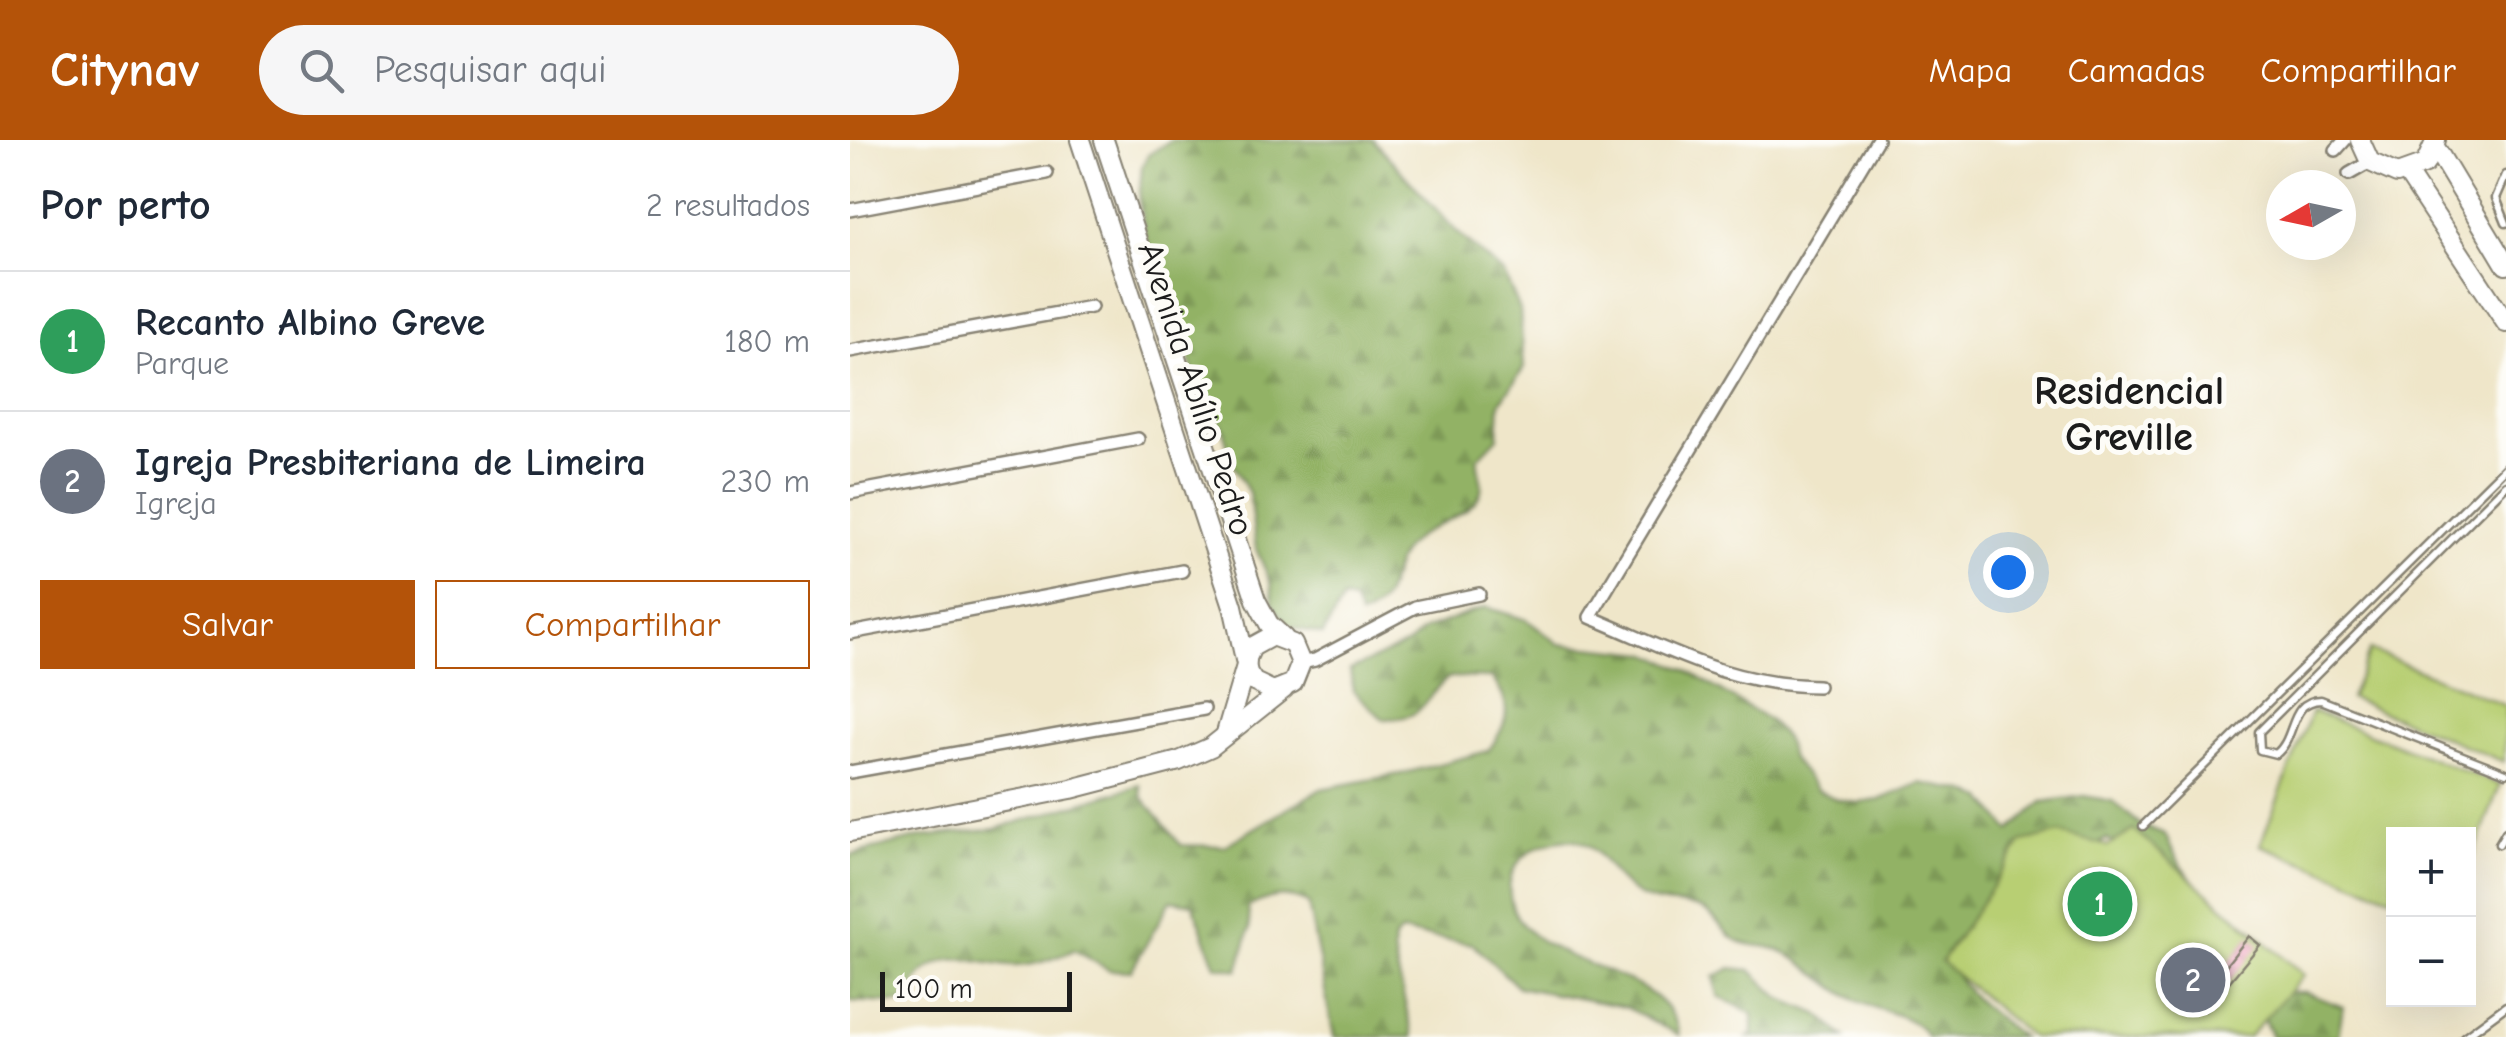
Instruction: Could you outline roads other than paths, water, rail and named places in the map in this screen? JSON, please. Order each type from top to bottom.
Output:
[{"type":"street","name":"Avenida Abílio Pedro","points":[[1080,140],[1247,660]]},
{"type":"street","name":"Avenida Abílio Pedro","points":[[1104,140],[1256,600],[1269,624],[1284,638]]},
{"type":"street","points":[[1818,686],[1768,685],[1725,674],[1590,617],[1877,140]]},
{"type":"street","points":[[2360,140],[2370,162],[2387,173],[2407,174],[2424,164],[2436,144],[2505,256]]},
{"type":"street","points":[[2356,170],[2370,162]]},
{"type":"street","points":[[850,210],[1047,173]]},
{"type":"street","points":[[2407,174],[2506,323]]},
{"type":"street","points":[[850,350],[1091,306]]},
{"type":"street","points":[[850,493],[1138,439]]},
{"type":"street","points":[[850,633],[1182,570]]},
{"type":"street","points":[[1301,663],[1315,660],[1415,607],[1479,594]]},
{"type":"street","points":[[850,832],[1143,770],[1211,747],[1293,683],[1301,663],[1299,652],[1284,638],[1261,639],[1247,660],[1226,734]]},
{"type":"street","points":[[1247,660],[1254,682],[1263,688],[1284,688]]},
{"type":"street","points":[[850,772],[1204,709]]},
{"type":"lane","points":[[2506,175],[2496,198],[2506,223]]},
{"type":"lane","points":[[2144,826],[2506,467]]},
{"type":"lane","points":[[2506,485],[2259,732],[2257,741],[2260,750],[2276,754],[2286,747],[2300,708],[2310,700],[2322,700],[2506,773]]},
{"type":"lane","points":[[2499,844],[2506,832]]},
{"type":"lane","points":[[2464,1037],[2506,1006]]},
{"type":"place","name":"Recanto Albino Greve","points":[[2100,904]]},
{"type":"place","name":"Igreja Presbiteriana de Limeira","points":[[2193,980]]},
{"type":"district","name":"Residencial Greville","points":[[2129,414]]}]
